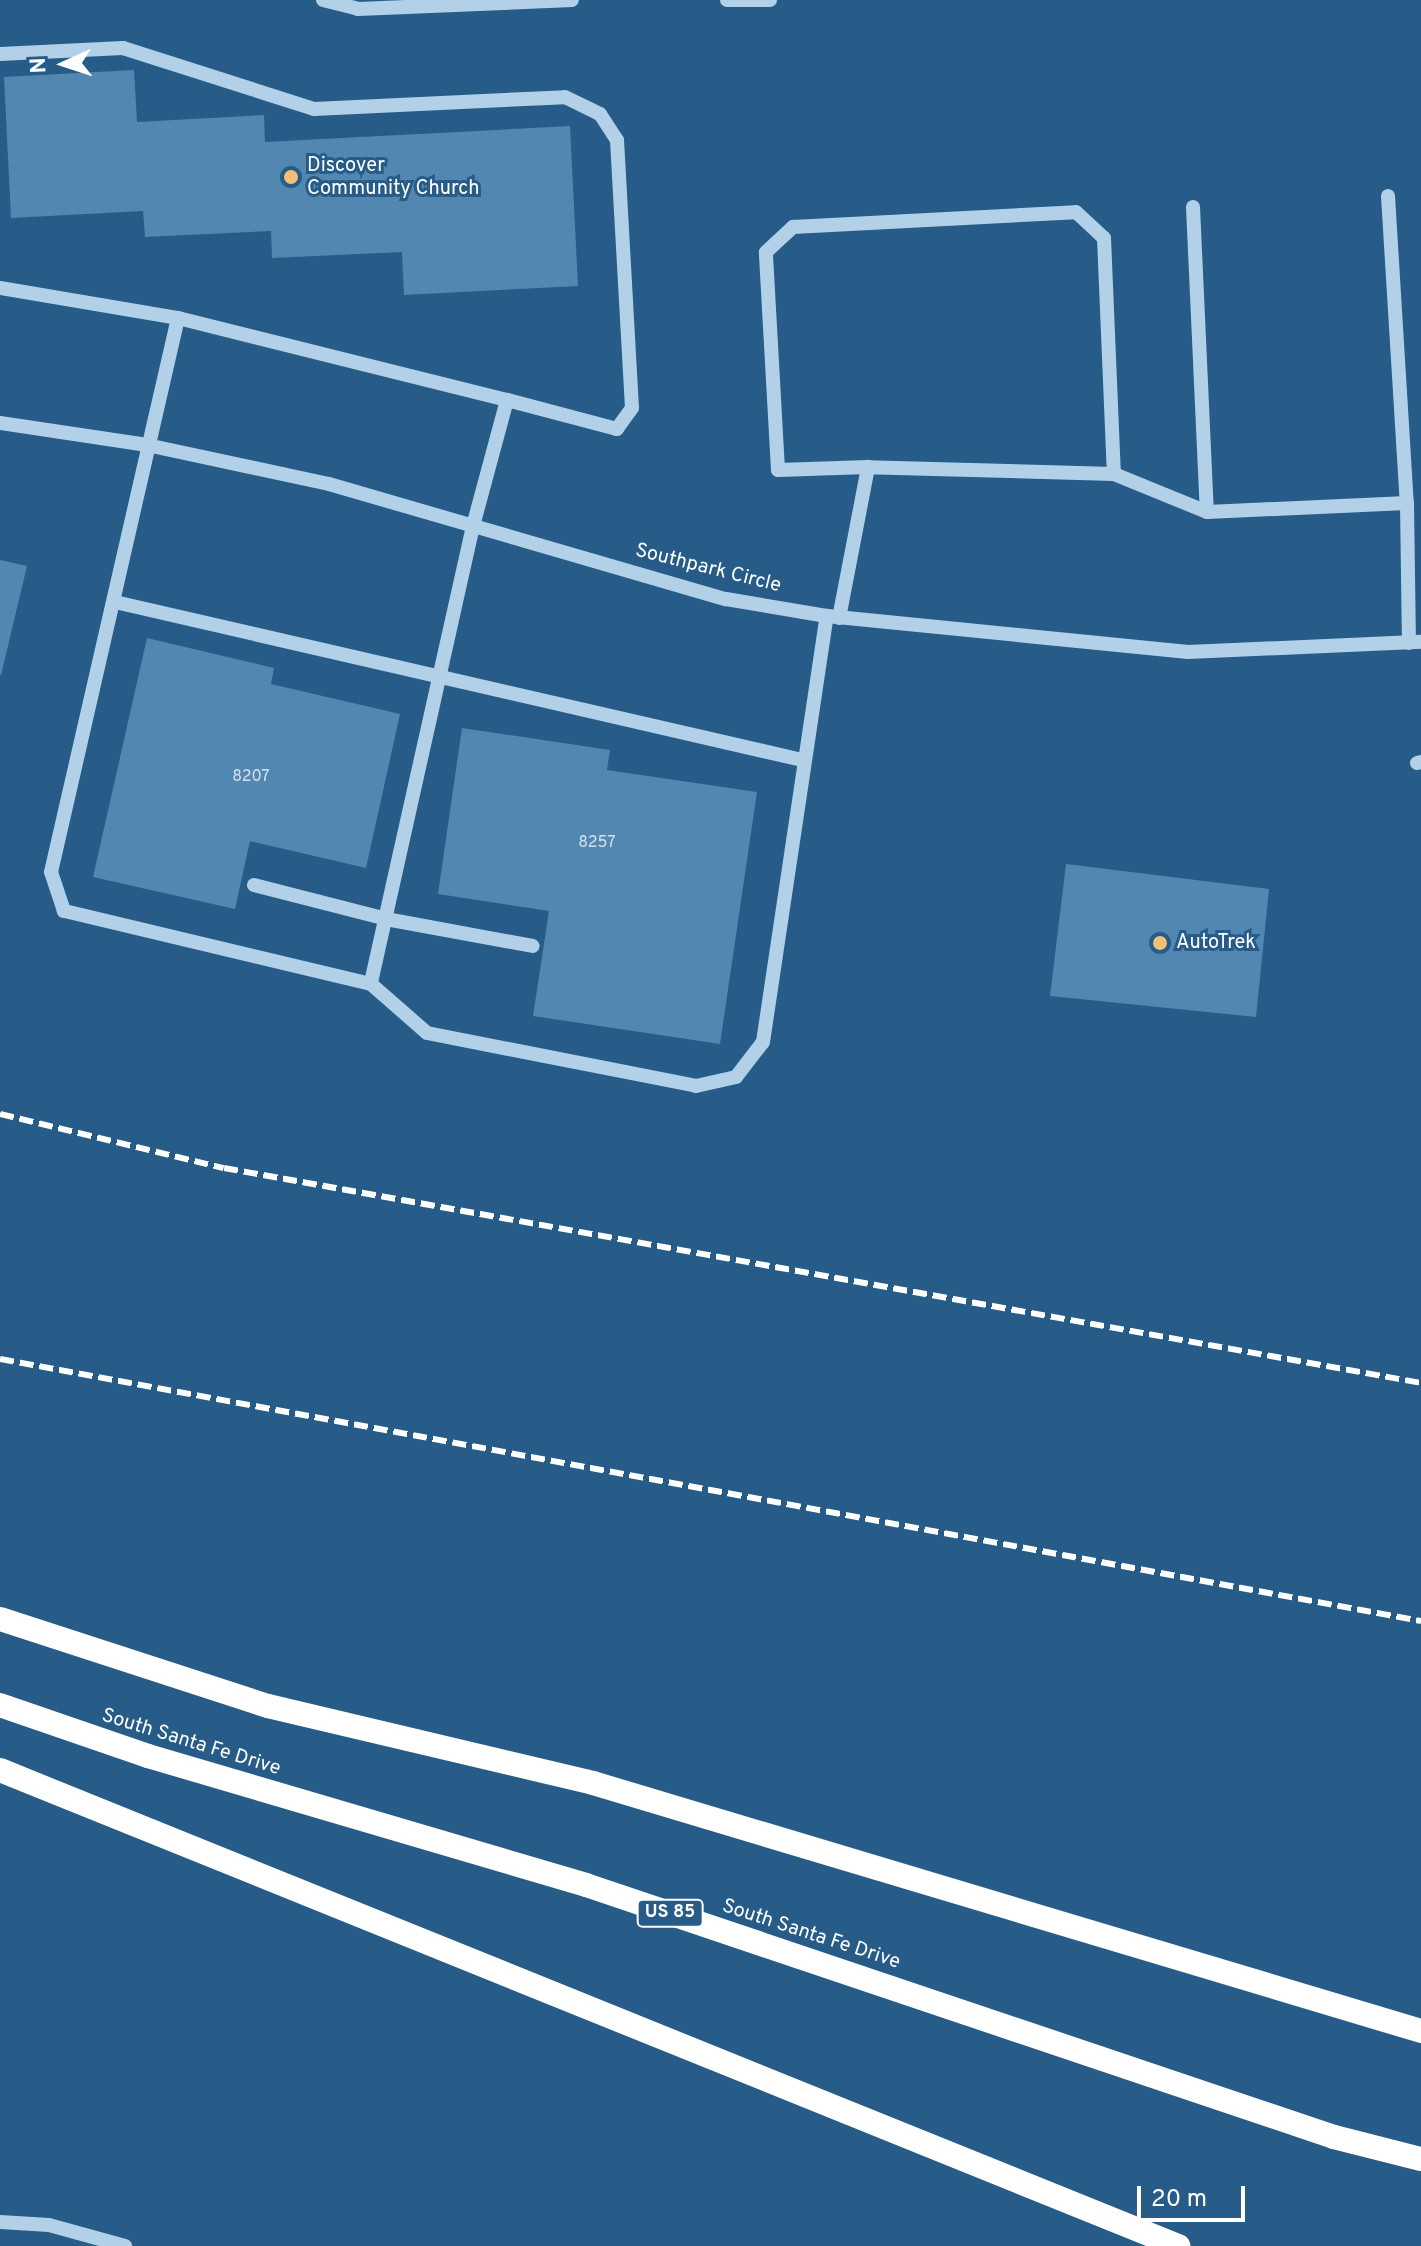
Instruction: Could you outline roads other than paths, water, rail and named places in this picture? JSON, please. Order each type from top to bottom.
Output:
[{"type":"highway","points":[[0,1619],[268,1706],[593,1783],[1421,2031]]},
{"type":"highway","name":"South Santa Fe Drive","points":[[0,1705],[148,1756],[586,1885],[1334,2137],[1421,2159]]},
{"type":"highway","points":[[0,1770],[1178,2246]]},
{"type":"street","points":[[323,0],[358,9],[572,0]]},
{"type":"street","points":[[727,0],[770,0]]},
{"type":"street","points":[[0,54],[123,48],[314,109],[565,97],[600,114],[617,140],[632,408],[617,429],[178,318],[0,288]]},
{"type":"street","points":[[1388,196],[1415,642]]},
{"type":"street","points":[[1193,207],[1207,512]]},
{"type":"street","points":[[1114,474],[1104,238],[1076,212],[793,227],[766,252],[778,470],[868,467],[1114,474],[1207,512],[1407,503]]},
{"type":"street","points":[[178,318],[51,872],[64,911],[371,984],[427,1033],[696,1086],[736,1077],[763,1042],[802,760],[868,467]]},
{"type":"street","points":[[371,984],[442,678],[473,526],[507,400]]},
{"type":"street","name":"Southpark Circle","points":[[0,423],[147,445],[329,484],[726,599],[833,617],[1188,652],[1415,642]]},
{"type":"street","points":[[115,602],[802,760]]},
{"type":"street","points":[[254,885],[386,919],[533,946]]},
{"type":"street","points":[[0,2222],[49,2225],[125,2246]]},
{"type":"railway","points":[[0,1114],[224,1168],[1421,1383]]},
{"type":"railway","points":[[0,1359],[1421,1621]]},
{"type":"place","name":"Discover Community Church","points":[[291,177]]},
{"type":"place","name":"AutoTrek","points":[[1160,943]]}]
